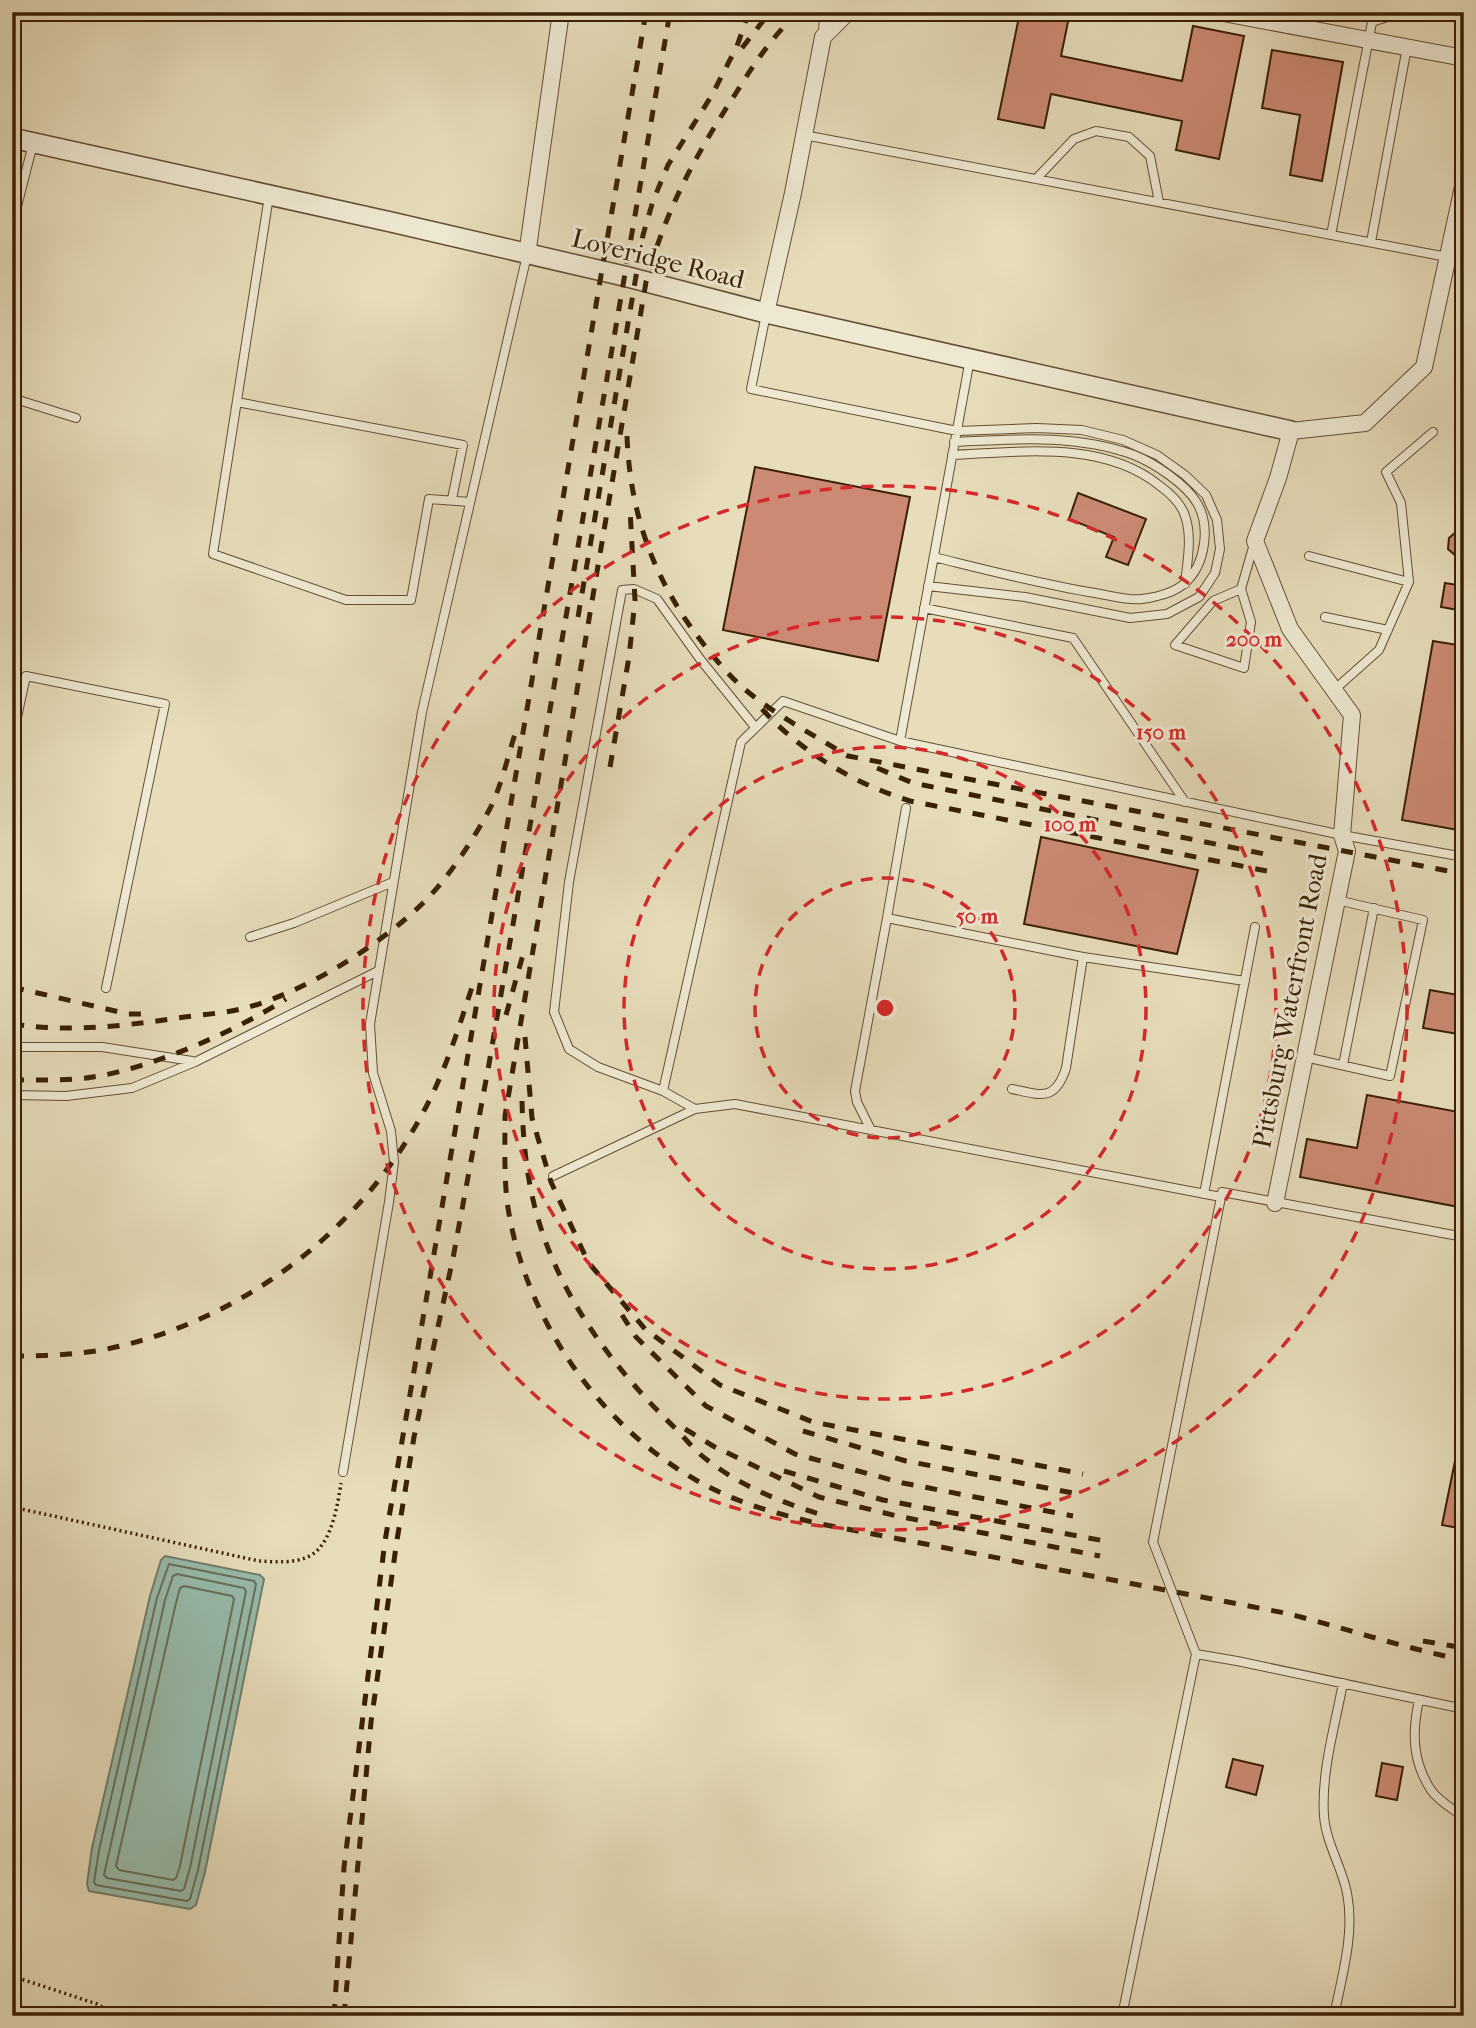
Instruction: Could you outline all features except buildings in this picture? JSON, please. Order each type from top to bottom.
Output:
[{"type":"street","points":[[527,255],[561,12]]},
{"type":"street","points":[[766,313],[822,37],[848,12]]},
{"type":"street","points":[[1218,12],[1464,58]]},
{"type":"street","name":"Loveridge Road","points":[[12,138],[635,279],[766,313],[1291,430]]},
{"type":"street","points":[[1255,541],[1278,478],[1291,430],[1365,422],[1424,367],[1460,218],[1464,183]]},
{"type":"street","name":"Pittsburg Waterfront Road","points":[[1255,541],[1290,629],[1352,715],[1342,835],[1347,851],[1276,1203]]},
{"type":"lane","points":[[822,37],[824,12]]},
{"type":"lane","points":[[1331,235],[1374,12]]},
{"type":"lane","points":[[1373,22],[1403,12]]},
{"type":"lane","points":[[1371,242],[1407,47]]},
{"type":"lane","points":[[1036,179],[1074,139],[1096,131],[1129,137],[1150,156],[1159,202]]},
{"type":"lane","points":[[804,135],[1449,257]]},
{"type":"lane","points":[[12,226],[33,142]]},
{"type":"lane","points":[[269,196],[213,554],[346,600],[411,600],[429,499],[470,502]]},
{"type":"lane","points":[[342,1472],[394,1162],[391,1131],[373,1073],[370,1024],[378,971],[422,712],[527,255]]},
{"type":"lane","points":[[766,313],[751,388],[957,431],[1036,428],[1082,430],[1123,440],[1157,455],[1185,475],[1206,495],[1217,520],[1220,549],[1215,573],[1199,597],[1167,614],[1130,618],[1025,597],[928,586]]},
{"type":"lane","points":[[900,741],[970,359]]},
{"type":"lane","points":[[12,398],[76,418]]},
{"type":"lane","points":[[237,402],[463,445],[452,499]]},
{"type":"lane","points":[[1334,690],[1379,650],[1409,582],[1401,503],[1386,472],[1433,432]]},
{"type":"lane","points":[[934,556],[1049,585],[1139,600],[1166,595],[1185,584],[1197,569],[1205,547],[1204,527],[1197,503],[1160,468],[1136,456],[1103,446],[1063,440],[954,442]]},
{"type":"lane","points":[[952,455],[1069,453],[1108,458],[1146,474],[1174,497],[1186,518],[1188,547],[1185,584]]},
{"type":"lane","points":[[1241,589],[1213,601],[1175,645],[1244,668],[1251,622],[1241,589],[1255,541]]},
{"type":"lane","points":[[1309,556],[1409,582]]},
{"type":"lane","points":[[695,1109],[663,1091],[598,1067],[569,1049],[554,1012],[569,882],[622,590],[634,589],[657,599],[700,659],[755,727]]},
{"type":"lane","points":[[924,608],[1073,639],[1185,802]]},
{"type":"lane","points":[[1325,617],[1388,631]]},
{"type":"lane","points":[[12,740],[26,676],[165,704],[106,988]]},
{"type":"lane","points":[[663,1091],[741,742],[783,701],[900,741],[1342,835],[1464,857]]},
{"type":"lane","points":[[871,1130],[857,1102],[856,1091],[906,808]]},
{"type":"lane","points":[[250,937],[294,923],[393,882]]},
{"type":"lane","points":[[1305,1057],[1390,1076],[1423,920],[1337,900]]},
{"type":"lane","points":[[1343,1065],[1374,908]]},
{"type":"lane","points":[[887,918],[1083,957],[1245,981]]},
{"type":"lane","points":[[1204,1194],[1255,927]]},
{"type":"lane","points":[[1012,1089],[1041,1094],[1053,1091],[1061,1084],[1066,1068],[1083,957]]},
{"type":"lane","points":[[12,1095],[66,1096],[132,1088],[195,1062],[378,971]]},
{"type":"lane","points":[[12,1047],[102,1047],[195,1062]]},
{"type":"lane","points":[[553,1176],[695,1109],[735,1104],[1221,1197]]},
{"type":"lane","points":[[1122,2016],[1196,1654],[1153,1542],[1222,1192],[1464,1237]]},
{"type":"lane","points":[[1196,1654],[1464,1709]]},
{"type":"lane","points":[[1334,2016],[1350,1931],[1348,1893],[1335,1861],[1324,1817],[1326,1773],[1343,1683]]},
{"type":"lane","points":[[1419,1700],[1413,1729],[1417,1758],[1431,1791],[1464,1818]]},
{"type":"path","points":[[12,1507],[259,1561],[290,1562],[314,1553],[327,1535],[338,1509],[342,1472]]},
{"type":"path","points":[[12,1976],[97,2004],[118,2016]]},
{"type":"water","points":[[165,1556],[260,1575],[264,1579],[205,1872],[196,1905],[190,1909],[89,1891],[87,1884],[92,1848],[150,1596],[161,1560]]},
{"type":"railway","points":[[334,2016],[344,1867],[385,1541],[646,12]]},
{"type":"railway","points":[[344,2016],[371,1722],[397,1540],[414,1437],[453,1258],[489,1064],[670,12]]},
{"type":"railway","points":[[578,617],[643,235],[668,165],[712,95],[737,46],[749,12]]},
{"type":"railway","points":[[742,48],[770,12]]},
{"type":"railway","points":[[799,12],[764,50],[707,139],[672,207],[646,282],[505,1116],[507,1201],[516,1245],[530,1287],[549,1328],[573,1366],[601,1402],[632,1434],[667,1462],[705,1485],[749,1504],[826,1525],[1285,1613],[1464,1660]]},
{"type":"railway","points":[[627,436],[633,494],[648,547],[659,573],[687,622],[727,672],[753,696],[779,715],[848,756],[1464,874]]},
{"type":"railway","points":[[610,767],[629,657],[635,600],[630,509]]},
{"type":"railway","points":[[762,709],[777,725],[830,765],[869,786],[910,801],[1267,871]]},
{"type":"railway","points":[[12,1024],[92,1028],[227,1012],[267,1001],[339,966],[404,920],[449,873],[474,837],[492,804],[517,728]]},
{"type":"railway","points":[[877,768],[913,783],[1270,855]]},
{"type":"railway","points":[[506,1015],[524,951]]},
{"type":"railway","points":[[12,1356],[91,1352],[153,1337],[203,1318],[249,1293],[293,1264],[333,1230],[370,1191],[401,1149],[428,1103],[441,1074],[473,984]]},
{"type":"railway","points":[[12,987],[128,1014],[151,1014]]},
{"type":"railway","points":[[12,1080],[83,1078],[141,1066],[219,1035],[286,999]]},
{"type":"railway","points":[[525,1037],[532,1118],[551,1182],[588,1262],[645,1329],[720,1385],[813,1422],[1083,1474]]},
{"type":"railway","points":[[522,1101],[531,1193],[549,1252],[577,1308],[613,1360],[694,1449],[719,1469],[763,1493],[826,1516]]},
{"type":"railway","points":[[622,1315],[636,1337],[706,1406],[795,1454],[903,1483],[1073,1516]]},
{"type":"railway","points":[[685,1429],[713,1446],[819,1497],[897,1516],[1100,1556]]},
{"type":"railway","points":[[803,1431],[906,1461],[1078,1494]]},
{"type":"railway","points":[[784,1471],[883,1500],[1105,1541]]},
{"type":"railway","points":[[1423,1641],[1464,1648]]}]
